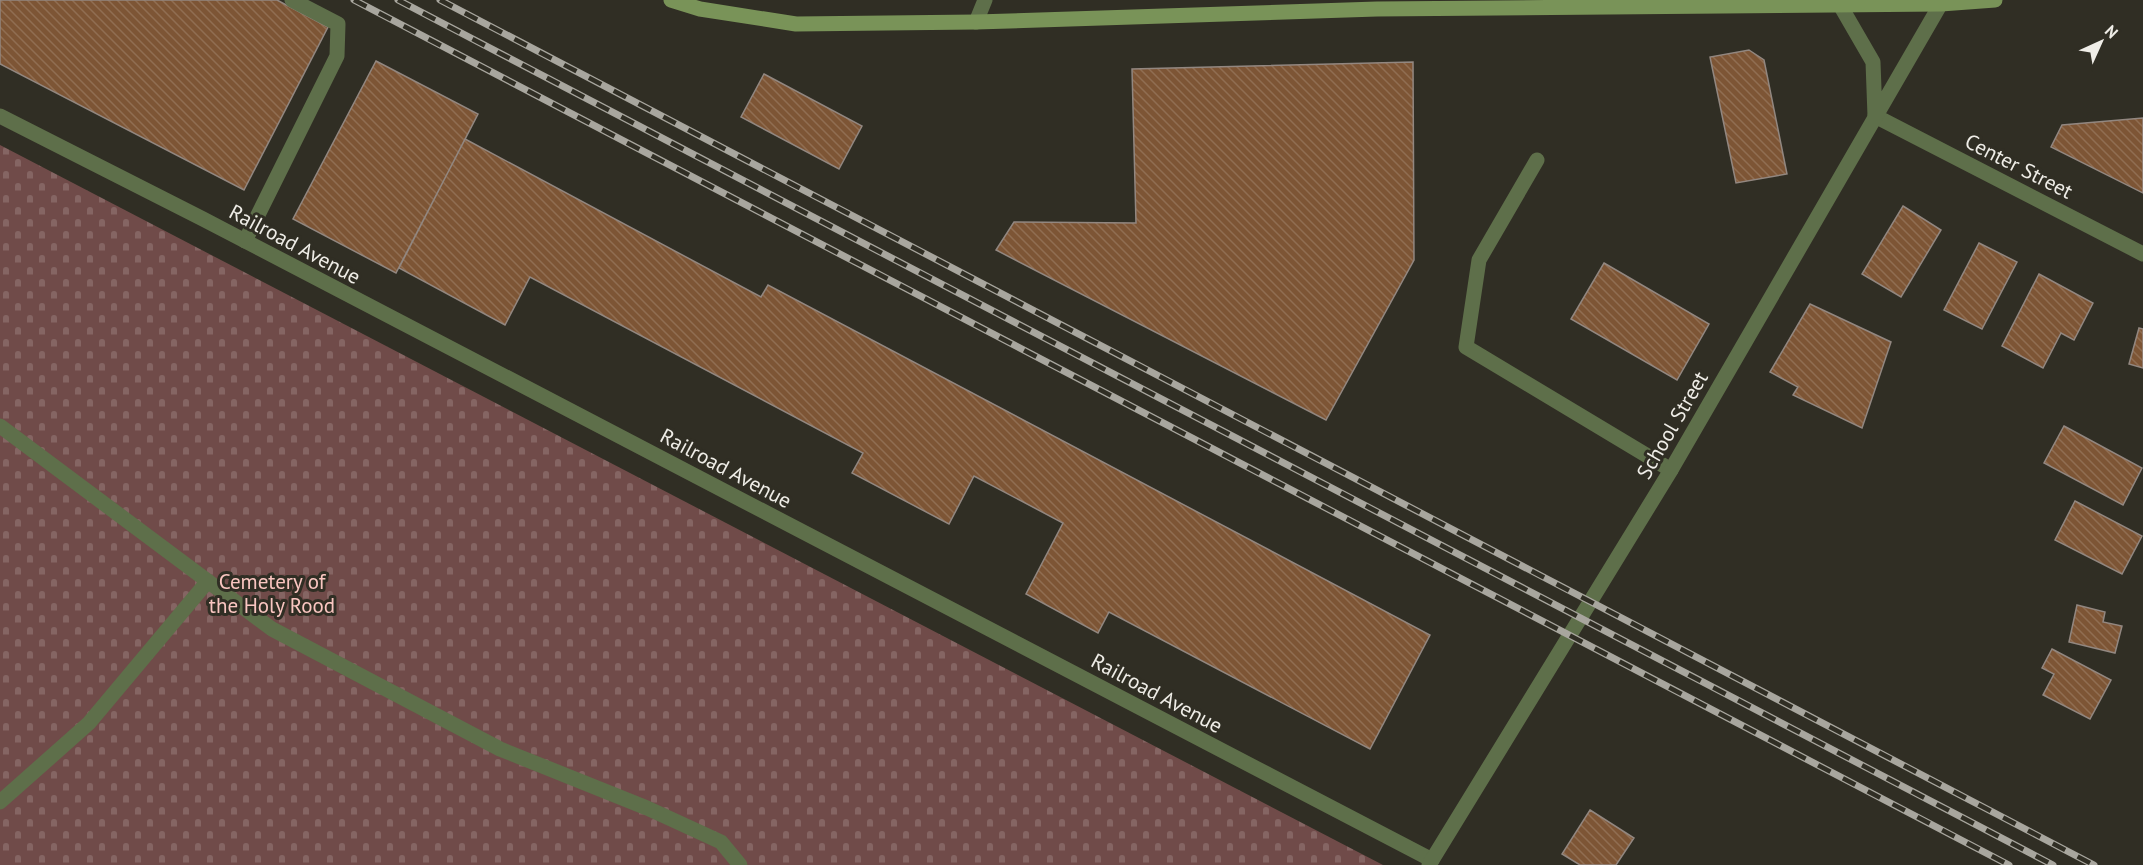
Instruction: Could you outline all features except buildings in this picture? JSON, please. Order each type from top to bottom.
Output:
[{"type":"main road","points":[[672,0],[700,9],[796,24],[976,22],[1377,9],[1840,5],[1995,0]]},
{"type":"street","points":[[245,241],[338,56],[338,24],[292,0]]},
{"type":"street","points":[[976,22],[985,0]]},
{"type":"street","name":"School Street","points":[[1430,862],[1671,470],[1942,2]]},
{"type":"street","points":[[1840,5],[1872,62],[1875,116]]},
{"type":"street","name":"Railroad Avenue","points":[[0,116],[245,241],[1430,862]]},
{"type":"street","name":"Center Street","points":[[1875,116],[2143,254]]},
{"type":"street","points":[[1537,160],[1479,260],[1466,347],[1671,470]]},
{"type":"street","points":[[0,426],[282,634],[500,749],[647,808],[721,842],[740,865]]},
{"type":"street","points":[[0,802],[89,723],[208,581]]},
{"type":"green space","name":"Cemetery of the Holy Rood","points":[[0,145],[1383,865],[0,865]]},
{"type":"railway","points":[[354,0],[2009,865]]},
{"type":"railway","points":[[398,0],[2053,865]]},
{"type":"railway","points":[[440,0],[2094,865]]}]
